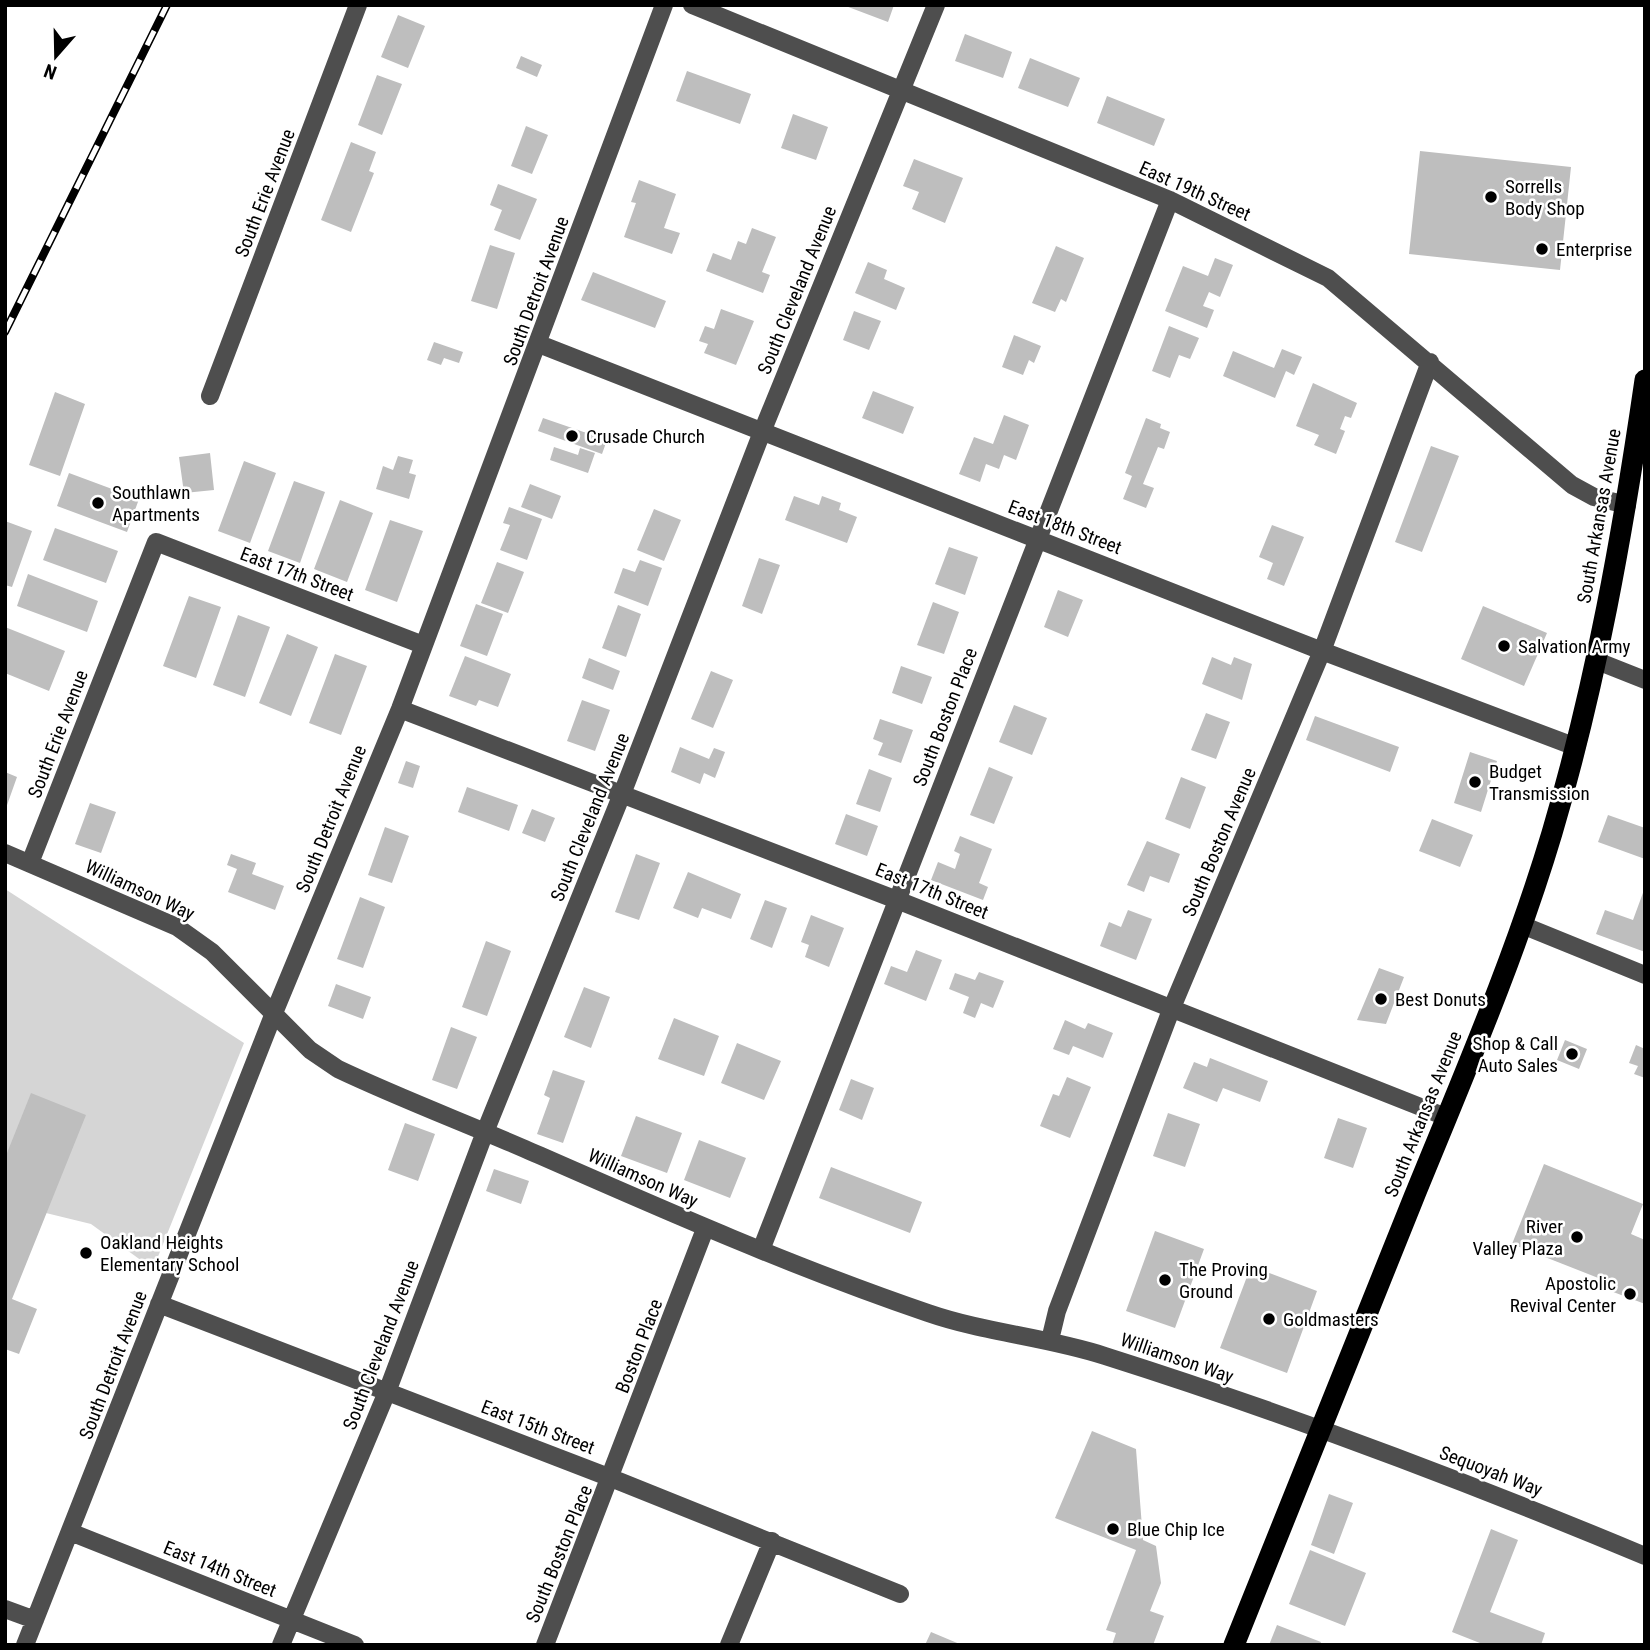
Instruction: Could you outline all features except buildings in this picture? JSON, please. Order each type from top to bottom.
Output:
[{"type":"highway","name":"South Arkansas Avenue","points":[[1234,1645],[1522,925],[1576,747],[1597,661],[1627,505],[1645,380]]},
{"type":"street","name":"South Erie Avenue","points":[[210,396],[358,5]]},
{"type":"street","name":"South Detroit Avenue","points":[[25,1645],[274,1013],[400,709],[664,5]]},
{"type":"street","name":"East 19th Street","points":[[692,5],[1170,200],[1328,278],[1573,485],[1594,497],[1627,505]]},
{"type":"street","name":"South Cleveland Avenue","points":[[281,1645],[387,1392],[485,1132],[622,794],[762,432],[936,5]]},
{"type":"street","name":"South Boston Place","points":[[761,1250],[1036,538],[1170,200]]},
{"type":"street","name":"East 18th Street","points":[[539,344],[1322,651],[1576,747]]},
{"type":"street","name":"South Boston Avenue","points":[[1050,1339],[1058,1311],[1171,1010],[1322,651],[1430,362]]},
{"type":"street","name":"South Erie Avenue","points":[[30,863],[156,542]]},
{"type":"street","name":"East 17th Street","points":[[156,542],[423,645]]},
{"type":"street","points":[[1597,661],[1645,680]]},
{"type":"street","name":"East 17th Street","points":[[400,709],[897,900],[1446,1117]]},
{"type":"street","name":"Williamson Way","points":[[5,853],[177,927],[212,952],[310,1049],[338,1069],[705,1228],[930,1314],[981,1328],[1050,1339],[1321,1429]]},
{"type":"street","points":[[1522,925],[1645,975]]},
{"type":"street","name":"Boston Place","points":[[611,1478],[705,1228]]},
{"type":"street","name":"East 15th Street","points":[[159,1304],[611,1478],[901,1594]]},
{"type":"street","name":"Sequoyah Way","points":[[1321,1429],[1535,1510],[1645,1556]]},
{"type":"street","name":"South Boston Place","points":[[545,1645],[611,1478]]},
{"type":"street","name":"East 14th Street","points":[[69,1532],[355,1645]]},
{"type":"street","points":[[729,1645],[772,1541]]},
{"type":"street","points":[[5,1609],[35,1620]]},
{"type":"shaded area","points":[[5,889],[244,1043],[153,1269],[91,1224],[5,1203]]},
{"type":"railway","points":[[5,332],[167,5]]},
{"type":"place","name":"Sorrells Body Shop","points":[[1491,197]]},
{"type":"place","name":"Enterprise","points":[[1542,249]]},
{"type":"place","name":"Crusade Church","points":[[572,436]]},
{"type":"place","name":"Southlawn Apartments","points":[[98,503]]},
{"type":"place","name":"Salvation Army","points":[[1504,646]]},
{"type":"place","name":"Budget Transmission","points":[[1475,782]]},
{"type":"place","name":"Best Donuts","points":[[1381,999]]},
{"type":"place","name":"Shop & Call Auto Sales","points":[[1572,1054]]},
{"type":"place","name":"River Valley Plaza","points":[[1577,1237]]},
{"type":"place","name":"Oakland Heights Elementary School","points":[[86,1253]]},
{"type":"place","name":"The Proving Ground","points":[[1165,1280]]},
{"type":"place","name":"Apostolic Revival Center","points":[[1630,1294]]},
{"type":"place","name":"Goldmasters","points":[[1269,1319]]},
{"type":"place","name":"Blue Chip Ice","points":[[1113,1529]]}]
